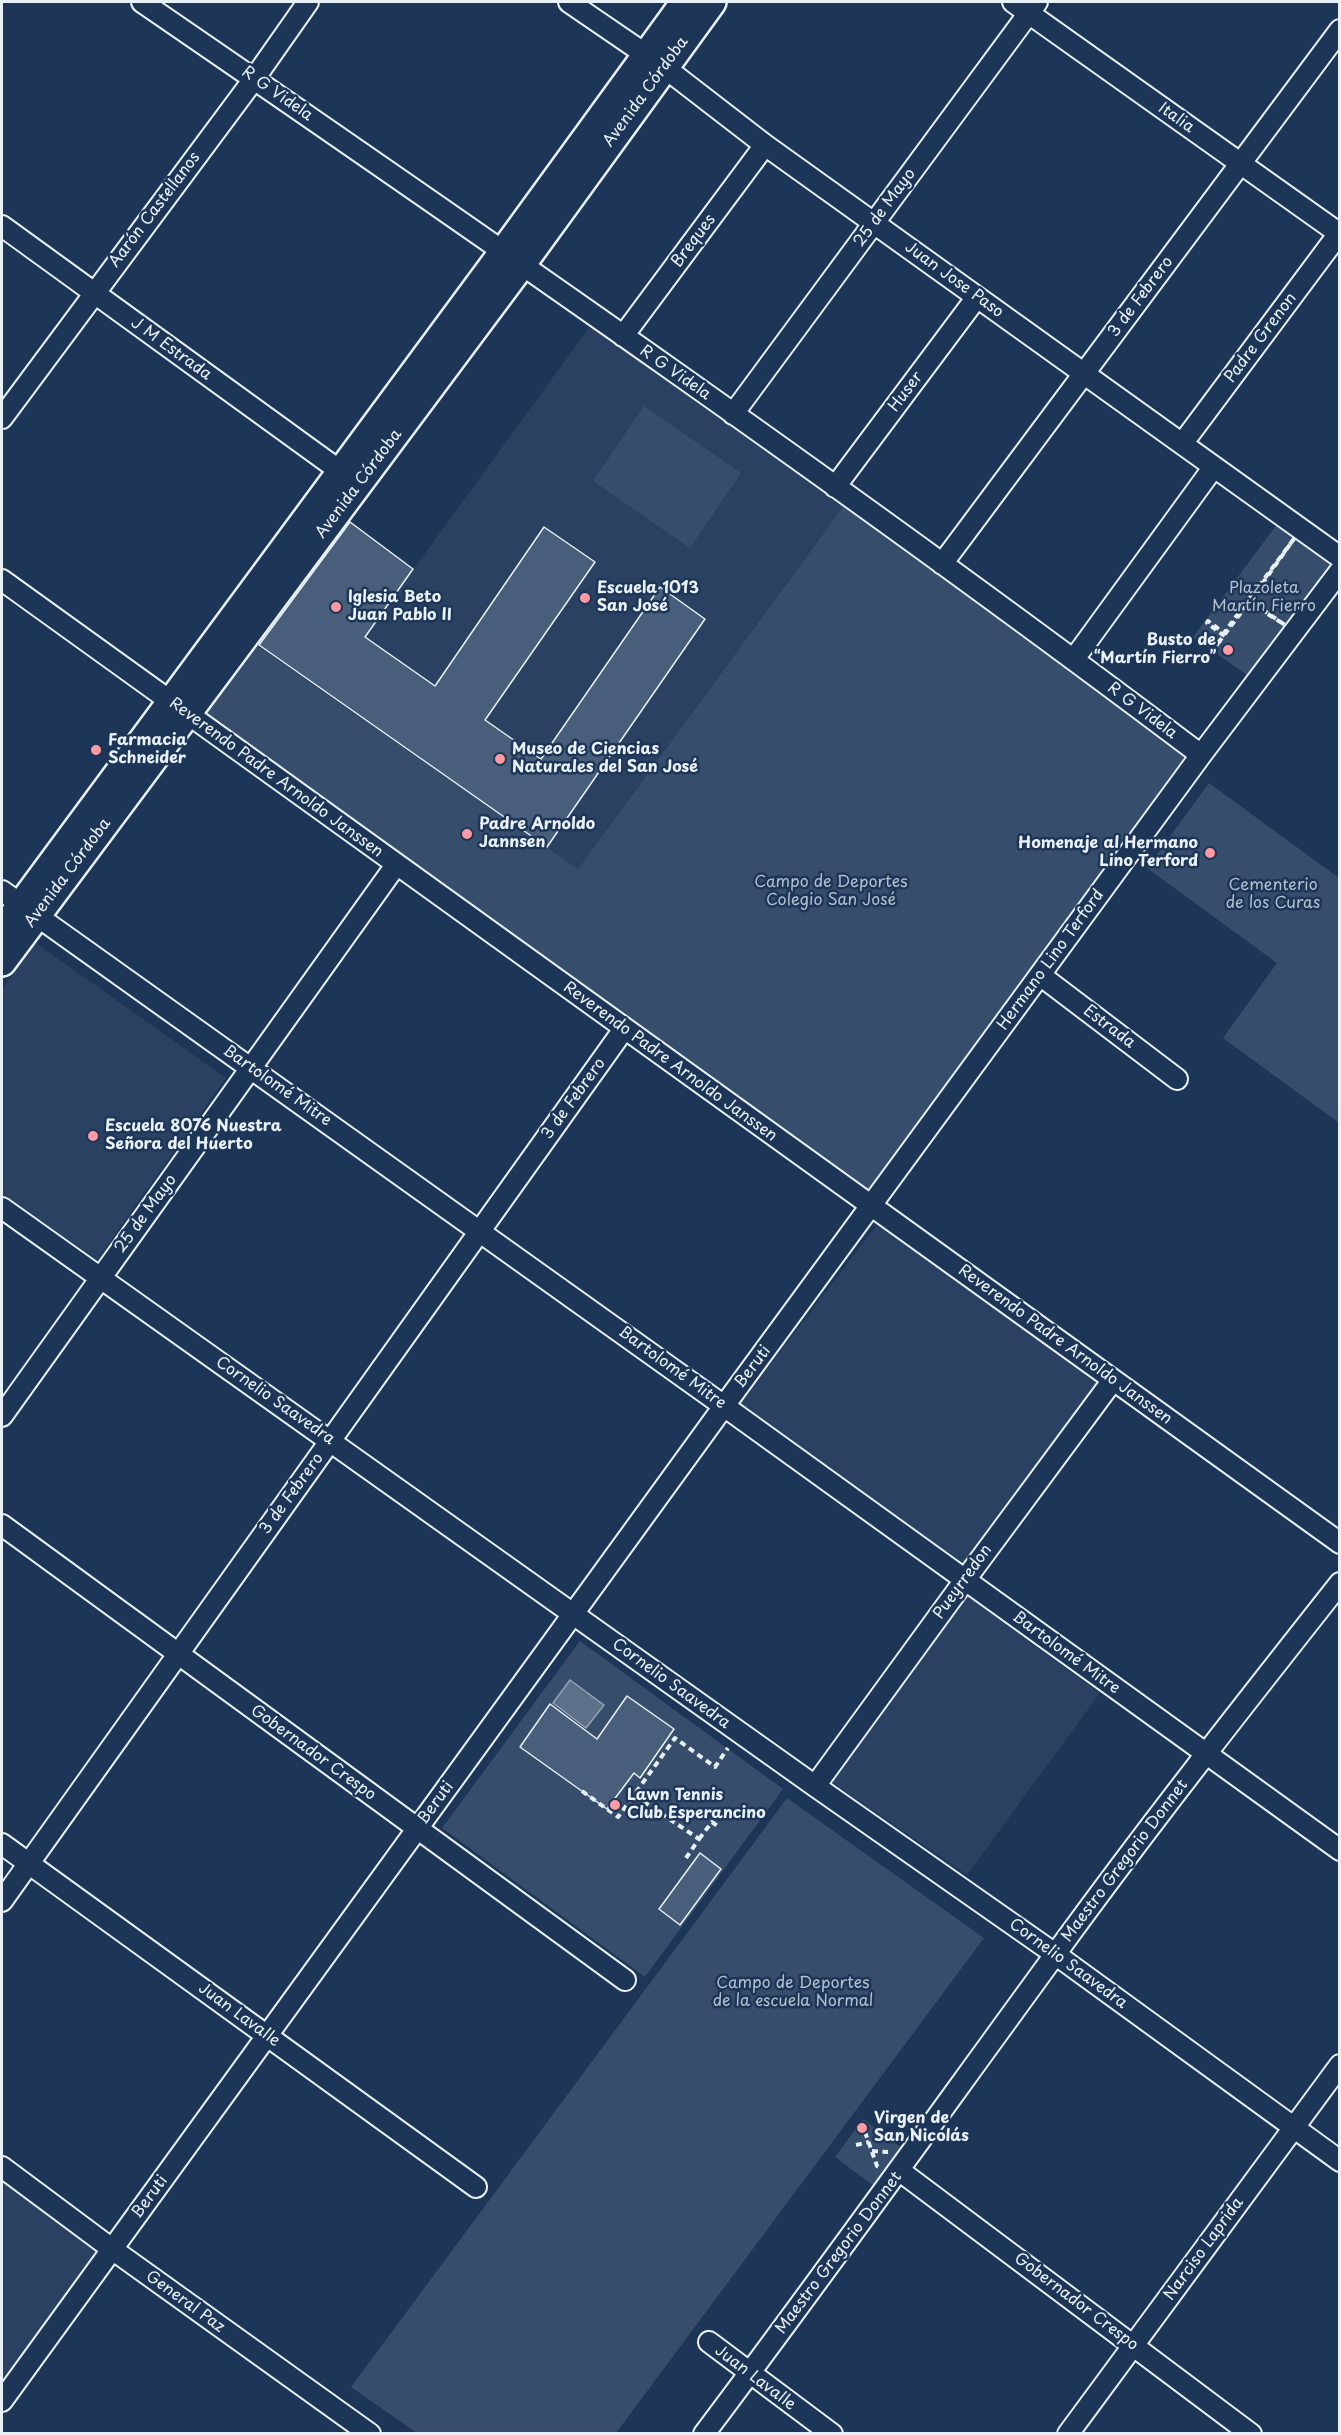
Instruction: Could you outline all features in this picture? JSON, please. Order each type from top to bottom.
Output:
[{"type":"main road","name":"Avenida Córdoba","points":[[655,61],[685,2]]},
{"type":"main road","name":"Avenida Córdoba","points":[[178,707],[246,636],[513,257],[655,61],[712,2]]},
{"type":"main road","name":"Avenida Córdoba","points":[[2,931],[19,904],[178,707],[340,471],[513,257]]},
{"type":"main road","name":"Avenida Córdoba","points":[[2,962],[19,904]]},
{"type":"street","name":"R G Videla","points":[[142,2],[513,257],[734,414],[1074,660],[1201,755]]},
{"type":"street","name":"Aarón Castellanos","points":[[2,418],[93,292],[254,79],[308,2]]},
{"type":"street","name":"Juan Jose Paso","points":[[569,2],[655,61],[765,145],[1340,557]]},
{"type":"street","name":"Italia","points":[[1026,5],[1339,233]]},
{"type":"street","name":"25 de Mayo","points":[[734,414],[874,223],[1026,5]]},
{"type":"street","name":"3 de Febrero","points":[[942,564],[1340,30]]},
{"type":"street","name":"Breques","points":[[623,336],[765,145]]},
{"type":"street","name":"J M Estrada","points":[[2,226],[340,471]]},
{"type":"street","name":"Padre Grenon","points":[[1182,444],[1339,233]]},
{"type":"street","name":"Huser","points":[[834,487],[977,297]]},
{"type":"street","points":[[1074,660],[1213,468]]},
{"type":"street","name":"Hermano Lino Terford","points":[[872,1207],[1201,755],[1340,571]]},
{"type":"street","name":"Reverendo Padre Arnoldo Janssen","points":[[2,580],[1340,1543]]},
{"type":"street","name":"25 de Mayo","points":[[2,1416],[396,865]]},
{"type":"street","name":"Bartolomé Mitre","points":[[19,904],[251,1067],[1340,1850]]},
{"type":"street","name":"Estrada","points":[[1040,975],[1177,1079]]},
{"type":"street","name":"3 de Febrero","points":[[2,1902],[624,1029]]},
{"type":"street","name":"Beruti","points":[[2,2402],[724,1406],[872,1207]]},
{"type":"street","name":"Cornelio Saavedra","points":[[2,1208],[738,1732],[1055,1954],[1340,2161]]},
{"type":"street","name":"Pueyrredon","points":[[815,1786],[1113,1380]]},
{"type":"street","name":"Gobernador Crespo","points":[[2,1525],[625,1980]]},
{"type":"street","name":"Maestro Gregorio Donnet","points":[[704,2433],[900,2171],[1055,1954],[1206,1753],[1340,1582]]},
{"type":"street","name":"Juan Lavalle","points":[[2,1844],[476,2187]]},
{"type":"street","name":"Narciso Laprida","points":[[1068,2433],[1340,2065]]},
{"type":"street","name":"General Paz","points":[[2,2167],[112,2249],[370,2433]]},
{"type":"street","name":"Gobernador Crespo","points":[[900,2171],[1251,2433]]},
{"type":"street","name":"Juan Lavalle","points":[[709,2343],[832,2433]]},
{"type":"path","points":[[1298,537],[1250,601],[1285,625],[1250,602],[1216,646],[1223,634],[1207,623],[1208,621],[1224,633],[1252,595],[1238,584],[1253,594],[1298,537]]},
{"type":"path","points":[[582,1791],[618,1817],[675,1738],[715,1767],[738,1732]]},
{"type":"path","points":[[634,1795],[699,1839]]},
{"type":"path","points":[[686,1858],[712,1822],[719,1827]]},
{"type":"path","points":[[856,2145],[869,2142]]},
{"type":"shaded area","name":"Escuela 1013 San José","points":[[591,325],[845,504],[578,869],[325,691]]},
{"type":"shaded area","name":"Escuela 8076 Nuestra Señora del Huerto","points":[[36,943],[226,1078],[97,1260],[2,1193],[2,989]]},
{"type":"shaded area","points":[[878,1223],[1099,1380],[964,1564],[740,1404]]},
{"type":"shaded area","points":[[965,1595],[1100,1693],[967,1875],[830,1781]]},
{"type":"shaded area","points":[[570,1680],[604,1705],[586,1728],[553,1703]]},
{"type":"shaded area","points":[[2,2169],[112,2249],[2,2403]]},
{"type":"green space","points":[[644,406],[741,473],[690,548],[593,481]]},
{"type":"green space","name":"Campo de Deportes Colegio San José","points":[[845,504],[1201,755],[872,1207],[198,721],[255,644],[578,869]]},
{"type":"green space","name":"Plazoleta Martín Fierro","points":[[1278,523],[1332,561],[1247,675],[1193,637]]},
{"type":"green space","name":"Cementerio de los Curas","points":[[1209,783],[1339,878],[1339,1123],[1223,1038],[1277,963],[1147,868]]},
{"type":"green space","name":"Lawn Tennis Club Esperancino","points":[[580,1641],[783,1789],[645,1977],[442,1828]]},
{"type":"green space","name":"Campo de Deportes de la escuela Normal","points":[[787,1798],[984,1938],[616,2433],[417,2433],[351,2387]]},
{"type":"green space","points":[[863,2119],[907,2152],[879,2190],[835,2157]]},
{"type":"building","points":[[350,522],[413,569],[365,637],[435,686],[544,527],[595,562],[485,720],[541,759],[660,587],[705,619],[547,847],[259,645]]},
{"type":"building","points":[[627,1696],[674,1729],[640,1778],[634,1773],[607,1809],[520,1747],[550,1704],[597,1739]]},
{"type":"building","points":[[700,1853],[721,1869],[680,1925],[659,1909]]},
{"type":"place","name":"Escuela 1013 San José","points":[[585,598]]},
{"type":"place","name":"Iglesia Beto Juan Pablo II","points":[[336,607]]},
{"type":"place","name":"Busto de “Martín Fierro”","points":[[1228,650]]},
{"type":"place","name":"Farmacia Schneider","points":[[96,750]]},
{"type":"place","name":"Museo de Ciencias Naturales del San José","points":[[500,759]]},
{"type":"place","name":"Padre Arnoldo Jannsen","points":[[467,834]]},
{"type":"place","name":"Homenaje al Hermano Lino Terford","points":[[1210,853]]},
{"type":"place","name":"Escuela 8076 Nuestra Señora del Huerto","points":[[93,1136]]},
{"type":"place","name":"Lawn Tennis Club Esperancino","points":[[615,1805]]},
{"type":"place","name":"Virgen de San Nicolás","points":[[862,2128]]}]
